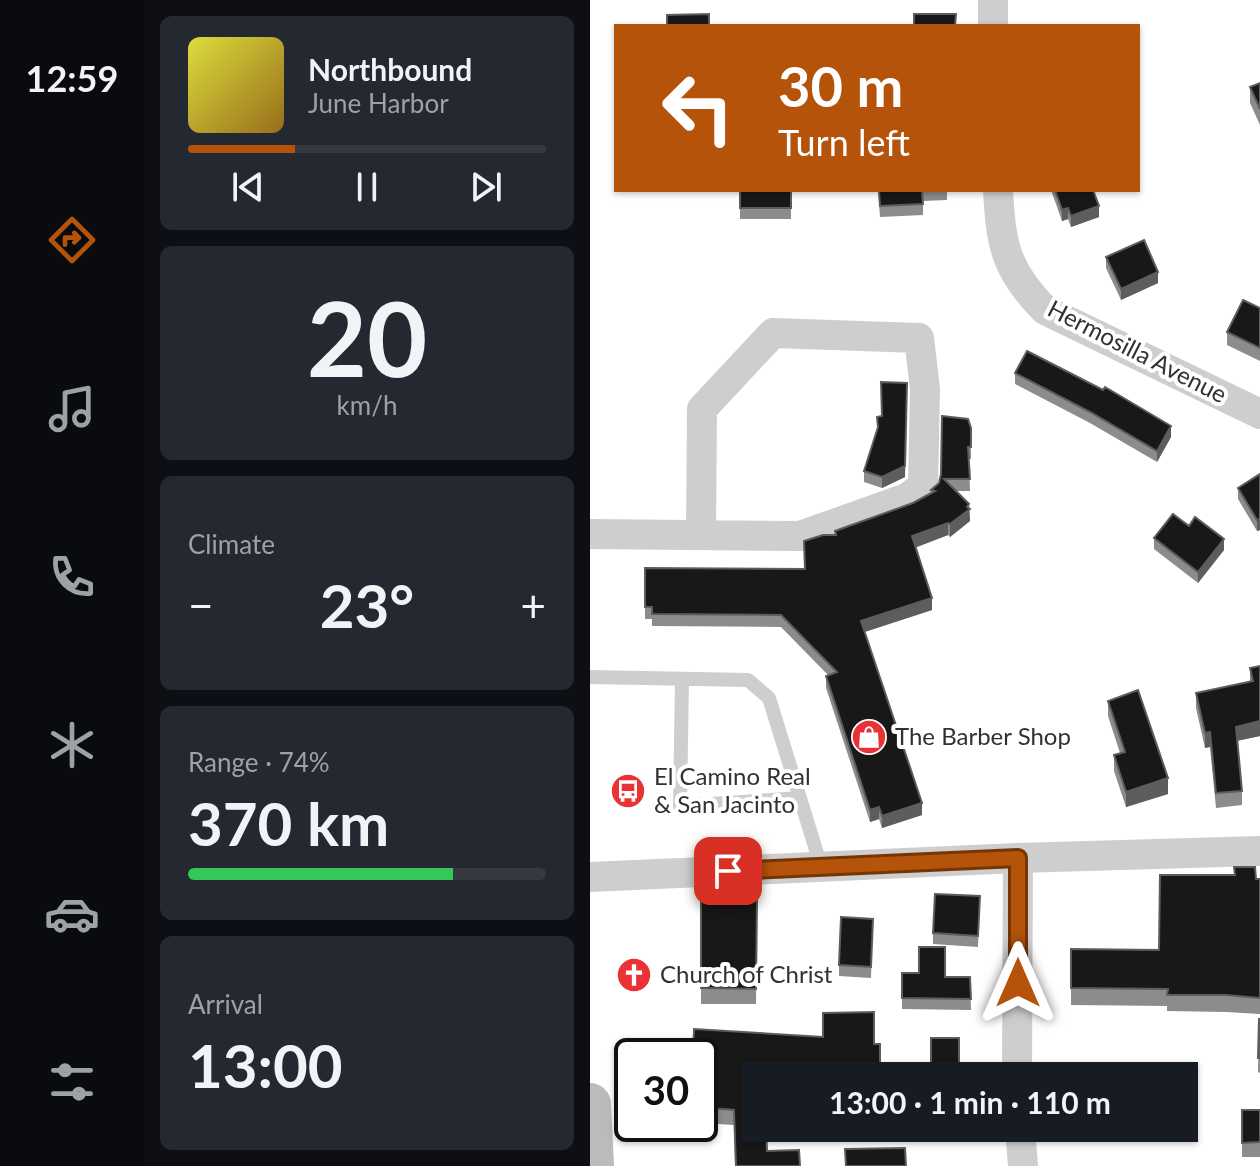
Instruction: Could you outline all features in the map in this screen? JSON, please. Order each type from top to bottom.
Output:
[{"type":"main road","points":[[590,1104],[593,1166]]},
{"type":"street","points":[[993,0],[993,24]]},
{"type":"street","name":"Hermosilla Avenue","points":[[998,192],[1001,236],[1011,266],[1045,310],[1260,414]]},
{"type":"street","points":[[590,534],[800,536],[907,498],[923,486],[925,389],[919,338],[773,333],[702,409],[701,535]]},
{"type":"street","points":[[590,877],[1260,851]]},
{"type":"street","points":[[1017,1062],[1018,858]]},
{"type":"street","points":[[1021,1142],[1023,1166]]},
{"type":"lane","points":[[590,677],[748,680],[769,698],[821,866]]},
{"type":"lane","points":[[682,679],[680,806],[800,798]]},
{"type":"building","points":[[709,14],[709,24],[667,24],[667,15]]},
{"type":"building","points":[[914,14],[956,14],[955,24],[914,24]]},
{"type":"building","points":[[1260,83],[1260,109],[1250,87]]},
{"type":"building","points":[[740,192],[791,192],[791,208],[740,208]]},
{"type":"building","points":[[879,192],[922,192],[923,204],[880,206]]},
{"type":"building","points":[[1056,192],[1094,192],[1099,206],[1071,216],[1068,208],[1062,210]]},
{"type":"building","points":[[1144,240],[1158,272],[1121,289],[1106,257]]},
{"type":"building","points":[[1243,300],[1260,308],[1260,348],[1227,332]]},
{"type":"building","points":[[1027,351],[1103,390],[1105,387],[1171,426],[1157,451],[1015,373]]},
{"type":"building","points":[[881,382],[907,383],[905,466],[882,477],[864,471],[878,427],[877,417],[882,416]]},
{"type":"building","points":[[942,416],[968,419],[971,428],[971,447],[968,447],[970,479],[944,479],[969,504],[967,507],[970,509],[950,524],[912,536],[932,598],[861,621],[922,803],[882,816],[879,807],[870,810],[826,676],[837,672],[781,615],[652,614],[652,607],[645,607],[645,568],[805,569],[804,541],[836,535],[835,531],[913,503],[935,491],[931,490],[939,483],[941,474]]},
{"type":"building","points":[[1260,474],[1260,519],[1257,520],[1238,488]]},
{"type":"building","points":[[1173,514],[1189,526],[1195,517],[1224,539],[1198,572],[1154,538]]},
{"type":"building","points":[[1260,666],[1260,721],[1236,727],[1242,791],[1216,793],[1210,732],[1205,733],[1196,693],[1253,681],[1250,668]]},
{"type":"building","points":[[1138,690],[1168,778],[1126,792],[1114,755],[1125,752],[1108,701]]},
{"type":"building","points":[[1234,867],[1255,867],[1256,879],[1260,879],[1260,998],[1167,995],[1168,989],[1071,988],[1071,949],[1159,950],[1160,875],[1235,875]]},
{"type":"building","points":[[935,894],[980,896],[978,936],[933,933]]},
{"type":"building","points":[[701,900],[757,900],[756,989],[701,988]]},
{"type":"building","points":[[841,917],[873,919],[871,967],[839,965]]},
{"type":"building","points":[[919,947],[945,947],[945,977],[970,977],[971,999],[902,998],[902,973],[919,973]]},
{"type":"building","points":[[874,1012],[874,1044],[880,1044],[880,1062],[742,1062],[742,1142],[767,1142],[767,1151],[799,1150],[800,1166],[736,1166],[734,1110],[718,1109],[718,1038],[694,1038],[694,1029],[823,1037],[823,1013]]},
{"type":"building","points":[[1259,1019],[1260,1058],[1258,1058]]},
{"type":"building","points":[[931,1038],[959,1038],[959,1062],[931,1062]]},
{"type":"building","points":[[1242,1110],[1260,1110],[1260,1142],[1242,1143]]},
{"type":"building","points":[[905,1148],[906,1166],[846,1166],[845,1149]]},
{"type":"place","name":"The Barber Shop","points":[[869,737]]},
{"type":"place","name":"El Camino Real & San Jacinto","points":[[628,791]]},
{"type":"place","name":"Church of Christ","points":[[634,975]]},
{"type":"route","points":[[728,871],[1018,858],[1018,983]]}]
